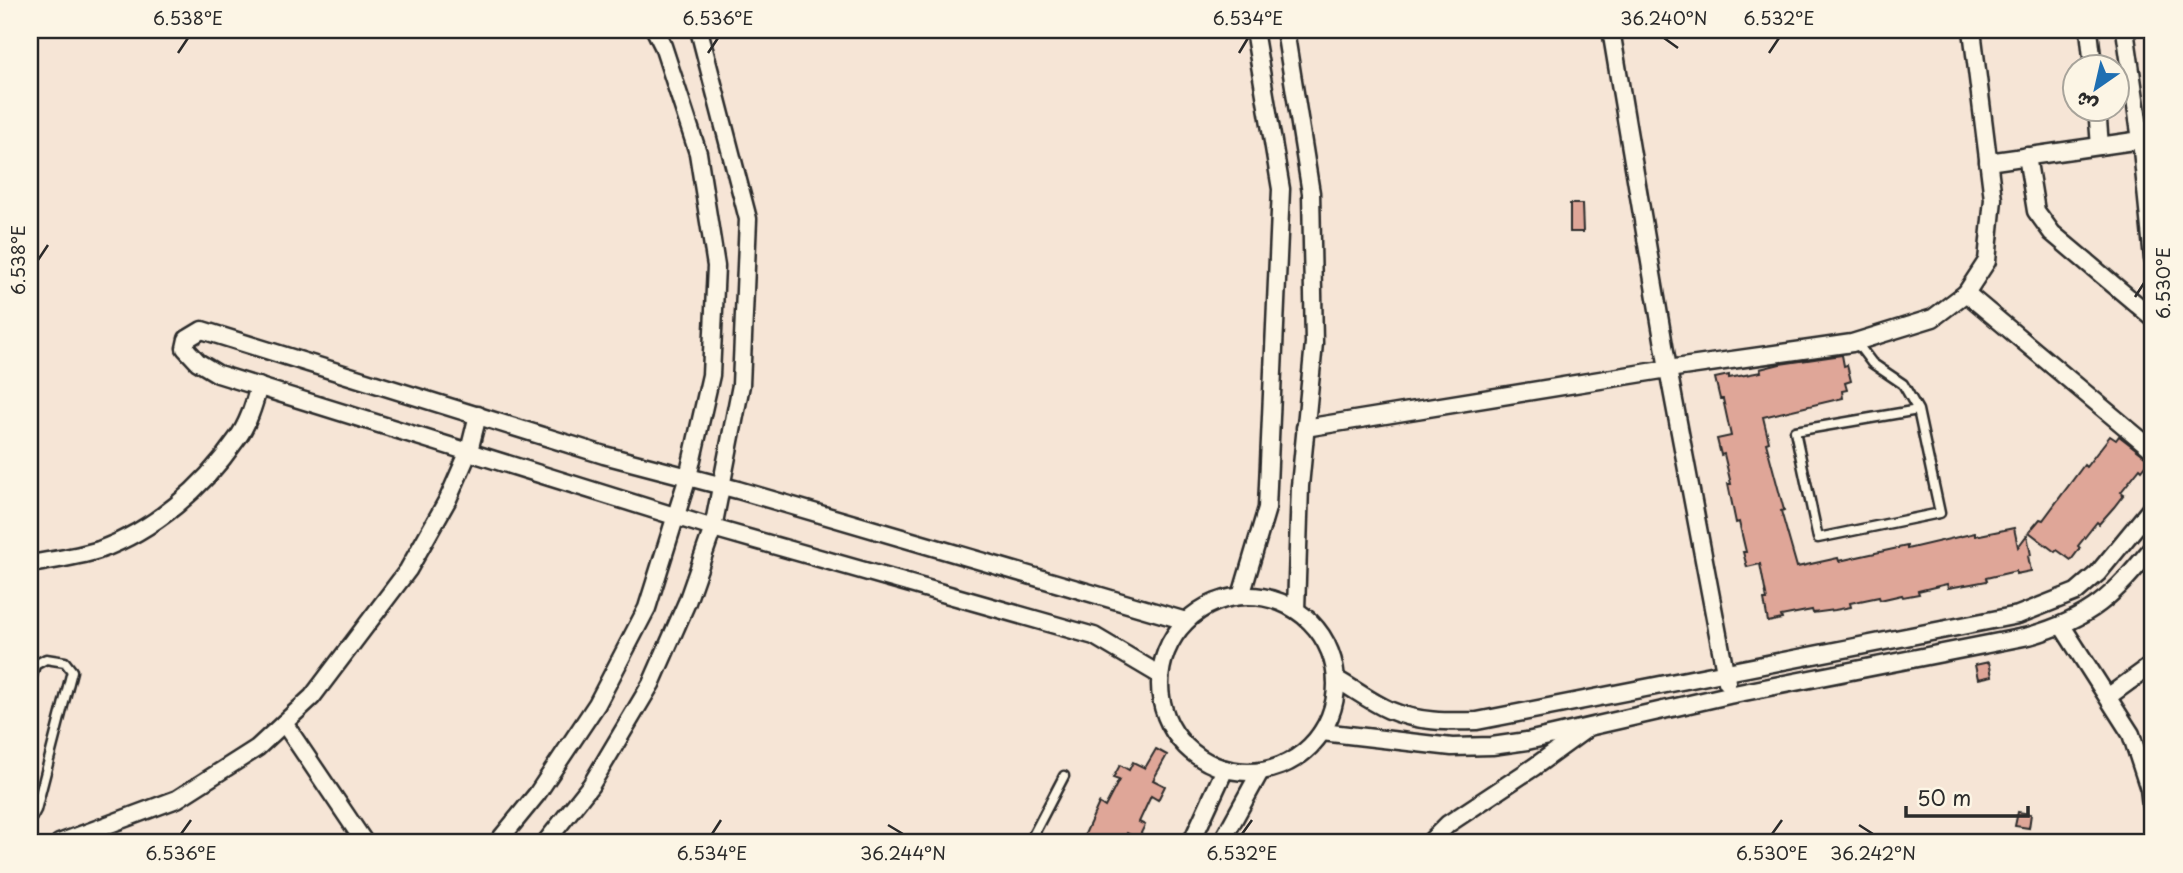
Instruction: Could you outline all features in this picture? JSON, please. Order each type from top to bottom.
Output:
[{"type":"street","points":[[497,843],[537,793],[597,704],[647,608],[688,477],[711,375],[716,266],[698,153],[663,46],[655,30]]},
{"type":"street","points":[[545,843],[591,785],[651,684],[687,603],[713,528],[741,385],[748,219],[699,30]]},
{"type":"street","points":[[1241,596],[1267,508],[1281,189],[1254,30]]},
{"type":"street","points":[[1284,30],[1311,193],[1314,343],[1300,486],[1296,610]]},
{"type":"street","points":[[1611,30],[1668,369],[1729,695]]},
{"type":"street","points":[[1305,428],[1668,369],[1856,342],[1933,318],[1966,293],[1987,261],[1993,199],[1972,30]]},
{"type":"street","points":[[2089,30],[2091,52]]},
{"type":"street","points":[[2125,30],[2141,140],[2153,259]]},
{"type":"street","points":[[2098,122],[2101,146]]},
{"type":"street","points":[[1988,162],[2141,140]]},
{"type":"street","points":[[2027,156],[2036,211],[2052,233],[2153,318]]},
{"type":"street","points":[[1966,293],[2153,450]]},
{"type":"street","points":[[1160,675],[1094,636],[713,528],[218,374],[198,362],[185,348],[187,339],[202,330],[604,455],[721,486],[1186,621]]},
{"type":"street","points":[[30,564],[98,550],[150,525],[197,487],[238,439],[259,386]]},
{"type":"street","points":[[59,843],[177,799],[257,748],[312,697],[408,570],[448,499],[469,451],[478,415]]},
{"type":"street","points":[[1336,679],[1389,710],[1420,719],[1445,722],[1477,721],[2018,615],[2076,592],[2098,573],[2153,506]]},
{"type":"street","points":[[1322,732],[1452,747],[1492,746],[1528,741],[1729,695],[2029,636],[2063,626],[2093,609],[2119,587],[2153,549]]},
{"type":"street","points":[[1241,596],[1270,598],[1296,610],[1317,629],[1330,652],[1336,679],[1334,707],[1322,732],[1306,751],[1284,765],[1260,772],[1224,769],[1197,756],[1175,734],[1162,706],[1160,675],[1168,645],[1186,621],[1211,604],[1241,596]]},
{"type":"street","points":[[2063,626],[2131,734],[2149,789],[2153,823]]},
{"type":"street","points":[[2109,696],[2153,664]]},
{"type":"street","points":[[284,723],[365,843]]},
{"type":"street","points":[[1429,843],[1448,824],[1593,724]]},
{"type":"street","points":[[1191,843],[1224,769]]},
{"type":"street","points":[[1221,843],[1260,772]]},
{"type":"lane","points":[[1856,342],[1872,363],[1903,384],[1918,410],[1940,513],[1818,538],[1795,431],[1918,410]]},
{"type":"lane","points":[[30,683],[35,665],[46,659],[65,662],[72,671],[36,810],[30,821]]},
{"type":"lane","points":[[1029,843],[1064,776]]},
{"type":"building","points":[[1570,204],[1582,204],[1583,232],[1570,232]]},
{"type":"building","points":[[1842,355],[1851,381],[1845,383],[1847,390],[1842,391],[1843,398],[1763,417],[1769,442],[1766,443],[1784,510],[1781,511],[1797,567],[2014,528],[2018,547],[2027,535],[2031,571],[2016,574],[2016,571],[1986,578],[1987,581],[1948,588],[1947,584],[1903,597],[1902,595],[1880,600],[1879,597],[1850,603],[1851,607],[1835,610],[1813,613],[1812,610],[1781,616],[1782,619],[1768,622],[1760,564],[1747,567],[1724,454],[1721,455],[1717,439],[1731,436],[1723,399],[1720,399],[1715,378],[1729,375],[1729,378],[1761,372],[1760,369],[1780,364]]},
{"type":"building","points":[[2110,436],[2116,440],[2119,436],[2150,460],[2121,492],[2124,494],[2114,507],[2099,524],[2097,522],[2078,546],[2080,548],[2071,560],[2057,550],[2055,552],[2029,532],[2040,519],[2043,520],[2084,465],[2086,467]]},
{"type":"building","points":[[1989,662],[1992,676],[1978,679],[1975,665]]},
{"type":"building","points":[[1156,749],[1167,755],[1153,780],[1165,786],[1158,800],[1151,796],[1139,822],[1145,825],[1138,839],[1127,833],[1122,843],[1081,843],[1099,803],[1105,807],[1119,780],[1113,778],[1120,765],[1129,770],[1133,762],[1145,768]]},
{"type":"building","points":[[2018,812],[2031,814],[2029,828],[2015,826]]}]
